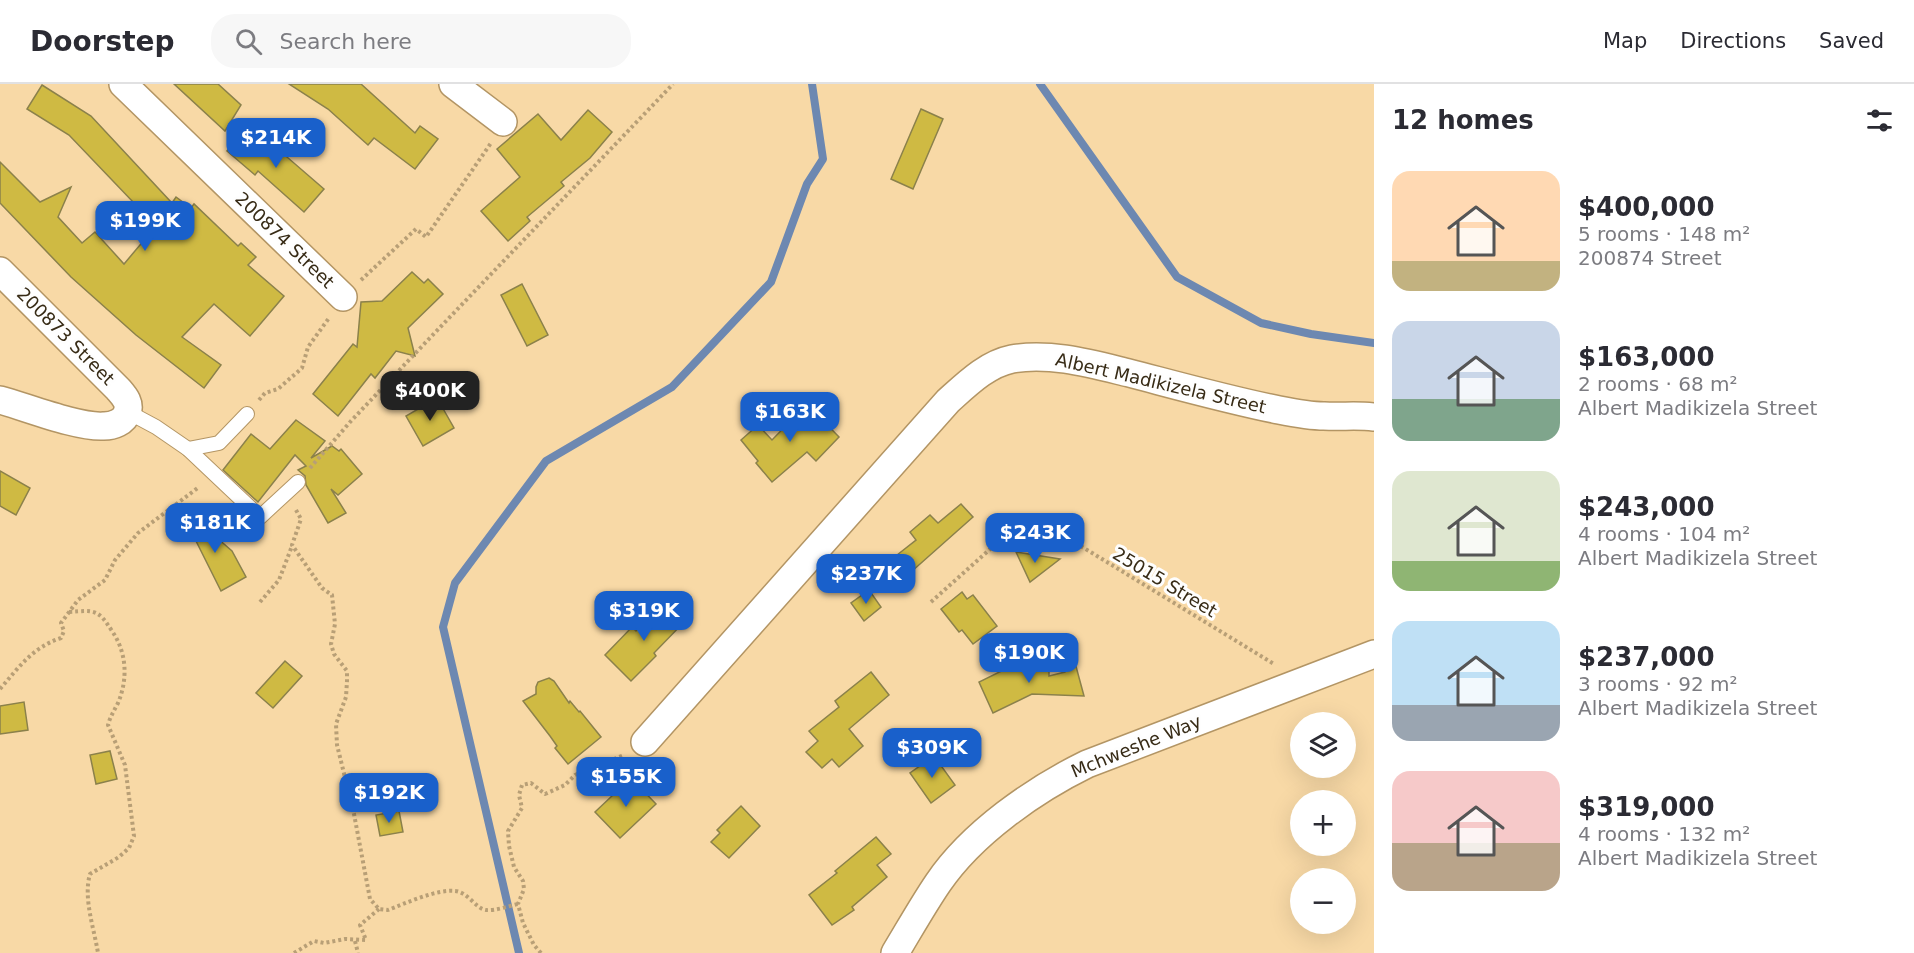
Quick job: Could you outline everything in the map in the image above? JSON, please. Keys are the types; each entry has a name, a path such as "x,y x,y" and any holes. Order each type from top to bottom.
{"street":[{"name":"200874 Street","path":"123,84 343,297"},
{"path":"453,84 504,122"},
{"name":"200873 Street","path":"0,271 118,389 128,408"},
{"name":"Albert Madikizela Street","path":"645,742 948,401 980,374 994,366 1010,359 1050,358 1092,364 1277,410 1320,416 1374,417"},
{"path":"0,400 83,424 102,427 123,420 128,408"},
{"name":"Mchweshe Way","path":"895,953 939,882 955,861 976,840 1020,804 1060,777 1087,764 1374,654"}],"lane":[{"path":"128,408 188,449 260,517 298,482"},
{"path":"188,449 219,443 247,414"}],"path":[{"path":"298,482 374,397 674,84"},
{"path":"247,414 265,393 278,389 302,368 308,347 343,297 416,229 426,237 484,156 504,122"},
{"path":"0,689 37,648 61,638 64,631 61,622 78,600 105,580 115,560 138,532 199,486 188,449"},
{"path":"260,602 279,580 301,519 300,513 283,496"},
{"name":"25015 Street","path":"931,602 1018,524 1042,523 1303,681"},
{"path":"292,545 322,588 332,595 335,624 331,644 337,659 347,671 346,697 336,724 337,745 354,814 370,899 379,909"},
{"path":"69,612 94,612 102,615 120,642 125,661 118,702 108,725 124,765 134,836 129,848 119,857 90,874 88,896 98,953"},
{"path":"541,953 534,945 518,904 524,889 523,881 514,867 508,831 522,808 519,795 522,785 531,783 545,794 565,785 575,775 634,751 645,742"},
{"path":"294,953 314,941 324,943 345,939 366,940 360,925 379,909 388,909 445,891 457,891 473,899 480,908 487,910 518,904"},
{"path":"355,941 358,953"}],"building":[{"path":"174,84 218,84 241,105 225,131"},
{"path":"289,84 361,84 415,133 420,126 438,139 415,169 374,138 368,145 328,109"},
{"path":"42,85 91,116 172,203 176,197 191,208 194,204 238,246 241,243 256,257 248,265 284,296 250,336 214,304 182,337 221,365 204,388 136,335 71,277 0,203 0,162 40,202 71,187 58,217 82,243 95,232 124,264 156,226 69,135 27,109"},
{"path":"921,109 943,119 913,189 891,179"},
{"path":"588,110 612,132 590,158 561,182 564,186 527,217 530,221 508,241 481,211 520,177 497,149 538,114 561,140"},
{"path":"247,128 263,141 265,138 324,189 304,212 258,171 255,175 227,151"},
{"path":"412,272 424,283 428,279 443,294 408,328 415,356 396,351 375,378 371,374 338,416 313,394 353,344 357,347 361,302 382,301"},
{"path":"522,284 548,335 527,346 501,295"},
{"path":"437,398 454,428 423,446 406,416"},
{"path":"807,404 839,437 816,461 807,452 772,482 741,440 758,425 772,440"},
{"path":"296,420 325,441 311,458 332,446 339,451 341,449 362,474 338,495 331,489 346,513 328,523 306,485 305,476 298,470 306,466 295,455 258,502 223,470 251,434 270,449"},
{"path":"0,471 30,488 16,515 0,506"},
{"path":"177,503 232,551 246,577 221,591"},
{"path":"961,504 973,517 911,572 897,555 916,540 910,532 930,515 938,523"},
{"path":"1016,552 1060,559 1030,582"},
{"path":"869,590 881,607 864,621 851,603"},
{"path":"962,592 967,599 973,595 997,626 973,644 962,630 959,632 941,609"},
{"path":"666,602 685,621 654,653 656,656 631,681 605,655 632,627 636,631"},
{"path":"1074,659 1084,696 1032,694 993,713 979,682 1022,661 1049,662 1049,676 1065,672"},
{"path":"285,661 302,676 273,708 256,693"},
{"path":"871,672 889,695 849,729 863,746 839,767 832,759 822,768 806,752 818,741 809,731 839,707 835,701"},
{"path":"549,678 601,737 568,764 523,701 536,694 538,682"},
{"path":"24,702 28,730 0,734 0,706"},
{"path":"110,751 117,779 96,784 90,755"},
{"path":"934,756 955,785 931,803 910,773"},
{"path":"631,778 656,804 620,838 595,812"},
{"path":"741,806 760,826 729,858 711,842 720,833 717,830"},
{"path":"399,811 403,832 380,836 376,815"},
{"path":"876,837 891,854 877,865 887,877 852,907 854,910 832,925 809,895"}],"waterway":[{"path":"519,953 443,627 455,583 546,461 672,387 771,282 807,184 823,159 812,84"},
{"path":"1040,84 1177,277 1261,323 1311,334 1374,343"}]}
